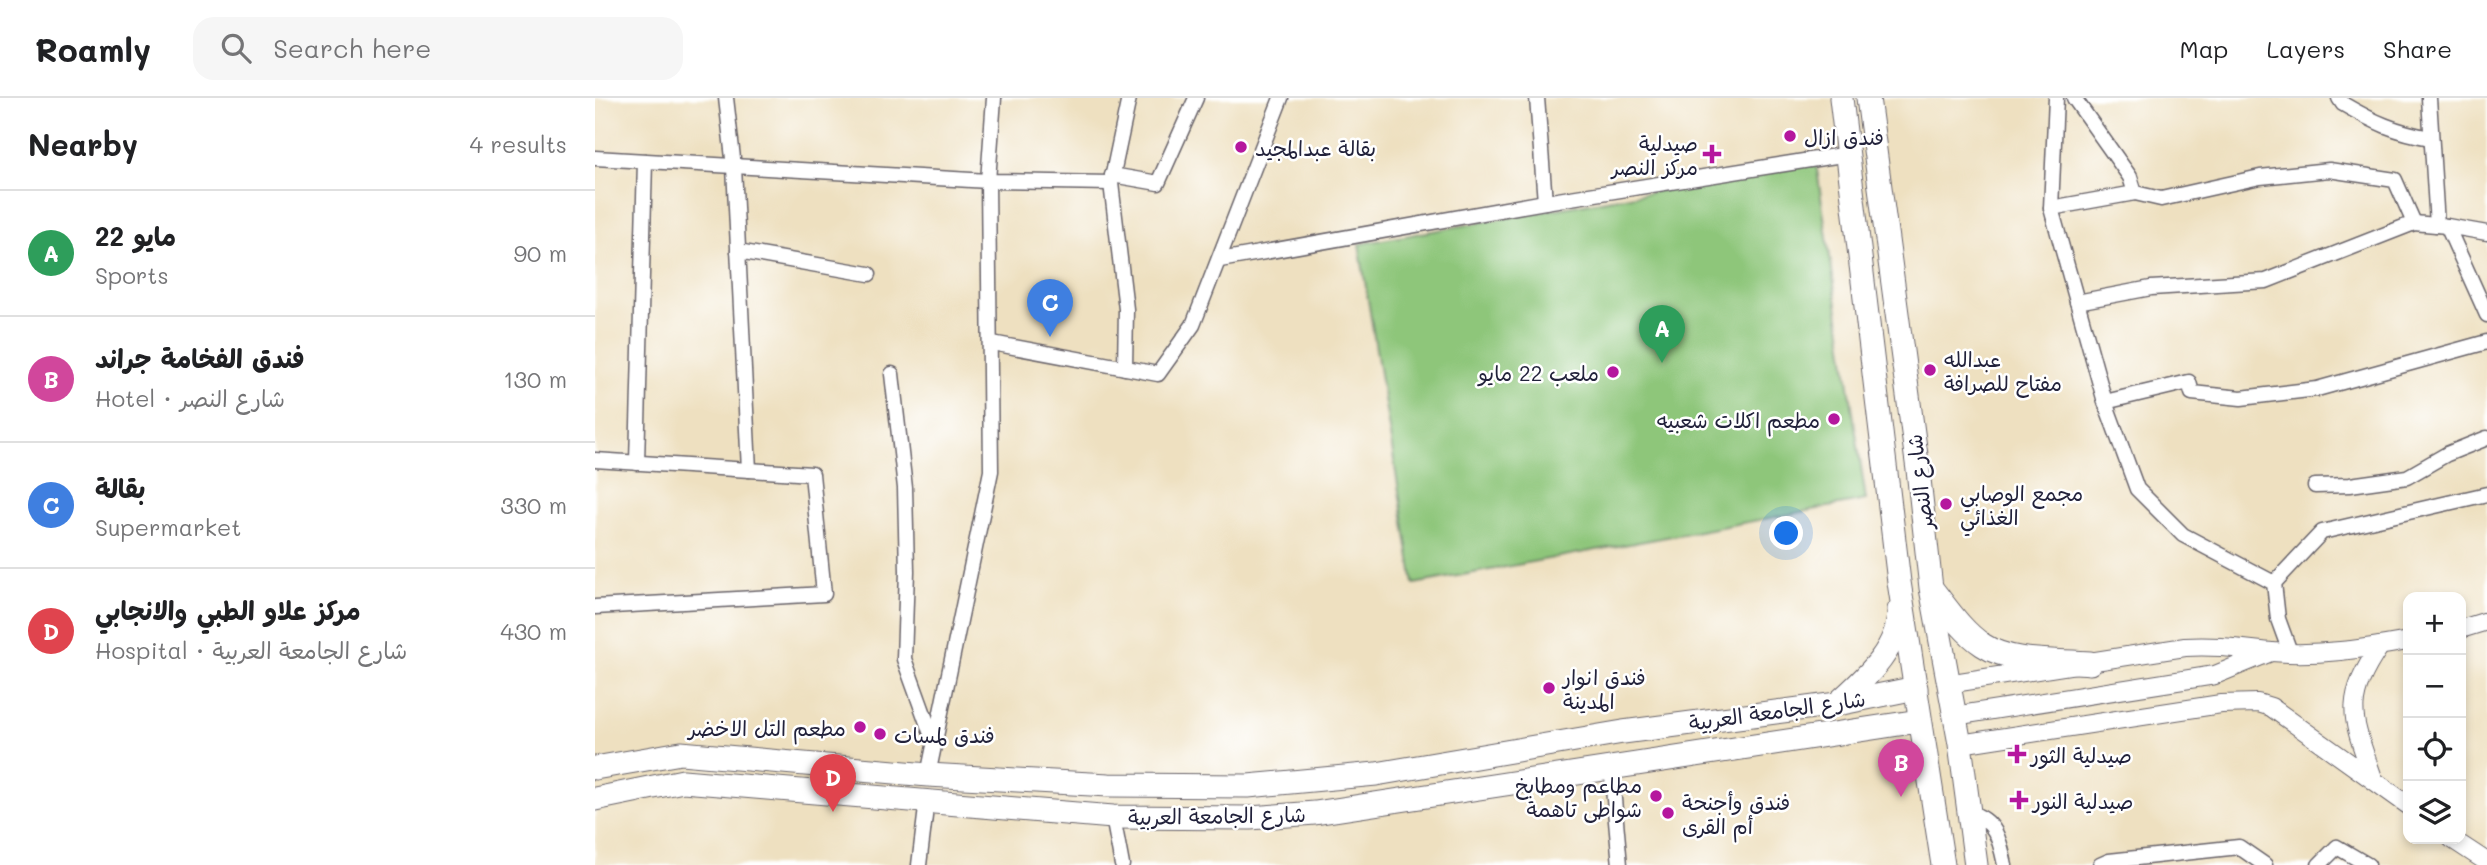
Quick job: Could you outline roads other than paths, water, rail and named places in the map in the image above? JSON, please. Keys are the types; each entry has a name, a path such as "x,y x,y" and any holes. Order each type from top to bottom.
{"main road":[{"name":"شارع النصر","path":"1841,98 1899,582 1943,865"},
{"name":"شارع النصر","path":"1868,98 1916,451 1931,588 1960,744 1976,865"},
{"path":"1883,455 1901,461 1916,451"},
{"path":"1888,498 1907,488 1920,491"},
{"path":"1837,704 1878,665 1888,648 1899,618 1899,582"},
{"path":"1931,588 1966,630 1984,646 2010,655 2090,663"},
{"name":"شارع الجامعة العربية","path":"595,768 681,753 928,775 1109,786 1248,786 1376,774 1623,732 1837,704 1916,688"},
{"name":"شارع الجامعة العربية","path":"595,799 683,781 1113,817 1250,818 1315,813 1840,733 1903,737 1921,732"}],"street":[{"path":"726,98 734,167 749,470"},
{"path":"928,775 991,471 992,343 988,181 994,98"},
{"path":"1125,368 1126,309 1111,179 1129,98"},
{"path":"595,158 988,181 1111,179 1158,183 1196,98"},
{"path":"992,343 1158,374 1193,325 1281,98"},
{"path":"1537,98 1545,202"},
{"path":"2056,98 2051,208 2105,402 2137,489 2183,535 2274,583"},
{"path":"2074,98 2130,177 2135,192"},
{"path":"2339,98 2343,104 2389,129 2431,138"},
{"path":"2429,98 2442,225 2487,315"},
{"path":"1220,260 1545,202 1848,154"},
{"path":"637,463 645,161"},
{"path":"2051,208 2135,192 2161,199 2260,177 2329,170 2395,180 2414,223"},
{"path":"2077,302 2151,288 2266,281 2414,223 2487,233"},
{"path":"738,251 869,274"},
{"path":"2105,402 2189,382 2192,393 2241,398 2317,389 2487,342"},
{"path":"892,374 905,488 907,571 904,659 935,744"},
{"path":"2315,486 2350,485 2407,477 2448,454 2487,438"},
{"path":"595,460 812,474 824,594 595,607"},
{"path":"2290,652 2278,619 2274,583 2322,532 2487,494"},
{"path":"2466,627 2487,621"},
{"path":"1947,684 2212,645 2290,652 2403,642"},
{"path":"2374,778 2354,722 2352,702 2365,668 2380,646"},
{"path":"1954,716 2215,675 2271,652"},
{"path":"1960,744 2221,704 2258,703 2271,707 2403,801"},
{"path":"1611,766 1620,865"},
{"path":"919,865 927,800"},
{"path":"1969,813 1982,817 1993,827 2005,865"},
{"path":"1113,817 1122,865"},
{"path":"2460,844 2487,862"},
{"path":"2100,865 2109,861 2239,847 2265,865"},
{"path":"2319,865 2327,852 2337,847 2368,865"}],"place":[{"name":"فندق ازال","path":"1790,136"},
{"name":"بقالة عبدالمجيد","path":"1241,147"},
{"name":"صيدلية مركز النصر","path":"1712,154"},
{"name":"بقالة","path":"1050,337"},
{"name":"22 مايو","path":"1662,363"},
{"name":"عبدالله مفتاح للصرافة","path":"1930,370"},
{"name":"ملعب 22 مايو","path":"1613,372"},
{"name":"مطعم اكلات شعبيه","path":"1834,419"},
{"name":"مجمع الوصابي الغذائي","path":"1946,504"},
{"name":"فندق انوار المدينة","path":"1549,688"},
{"name":"مطعم التل الاخضر","path":"860,727"},
{"name":"فندق لمسات","path":"880,734"},
{"name":"صيدلية الثور","path":"2017,754"},
{"name":"مطاعم ومطابخ شواطى تاهمة","path":"1656,796"},
{"name":"فندق الفخامة جراند","path":"1901,797"},
{"name":"صيدلية النور","path":"2019,800"},
{"name":"مركز علاو الطبي والانجابي","path":"833,812"},
{"name":"فندق وأجنحة أم القرى","path":"1668,813"}]}
